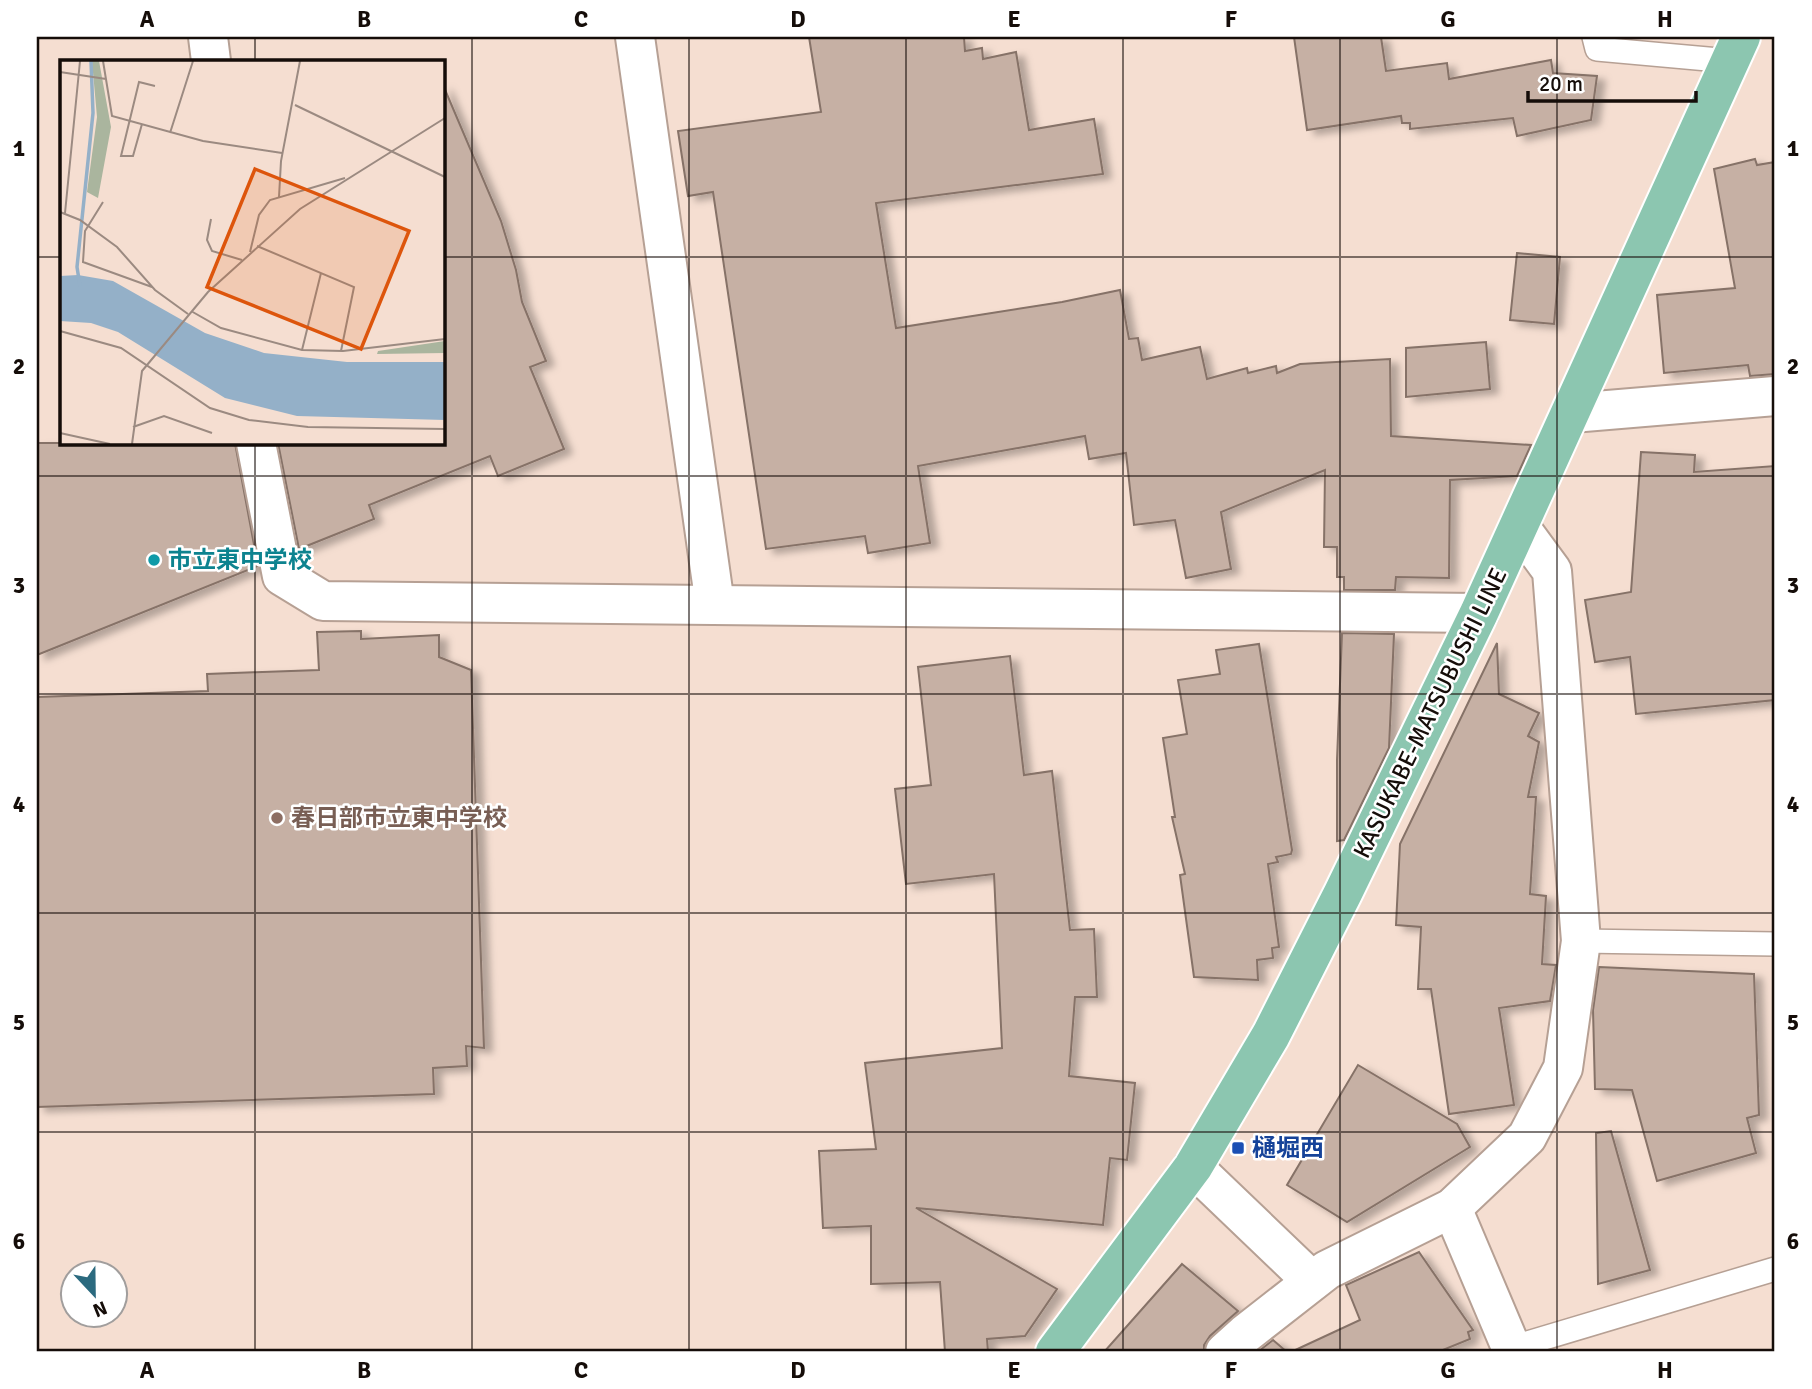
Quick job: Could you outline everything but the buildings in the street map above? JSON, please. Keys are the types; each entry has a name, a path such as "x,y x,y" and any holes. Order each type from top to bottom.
{"main road":[{"name":"KASUKABE-MATSUBUSHI LINE","path":"1055,1352 1193,1167 1278,1023 1520,526 1736,49"}],"street":[{"path":"208,37 211,60"},
{"path":"635,37 715,605"},
{"path":"1572,413 1775,397"},
{"path":"256,444 282,576 323,601 1479,613"},
{"path":"1225,1352 1312,1280 1452,1208 1527,1137 1563,1068 1581,941 1552,571 1520,526"},
{"path":"1193,1167 1312,1280"},
{"path":"1452,1208 1512,1350"}],"lane":[{"path":"1594,37 1597,49 1736,49"},
{"path":"1581,941 1775,944"},
{"path":"1512,1350 1775,1269"}],"place":[{"name":"市立東中学校","path":"154,560"},
{"name":"春日部市立東中学校","path":"277,818"},
{"name":"樋堀西","path":"1238,1148"}]}
